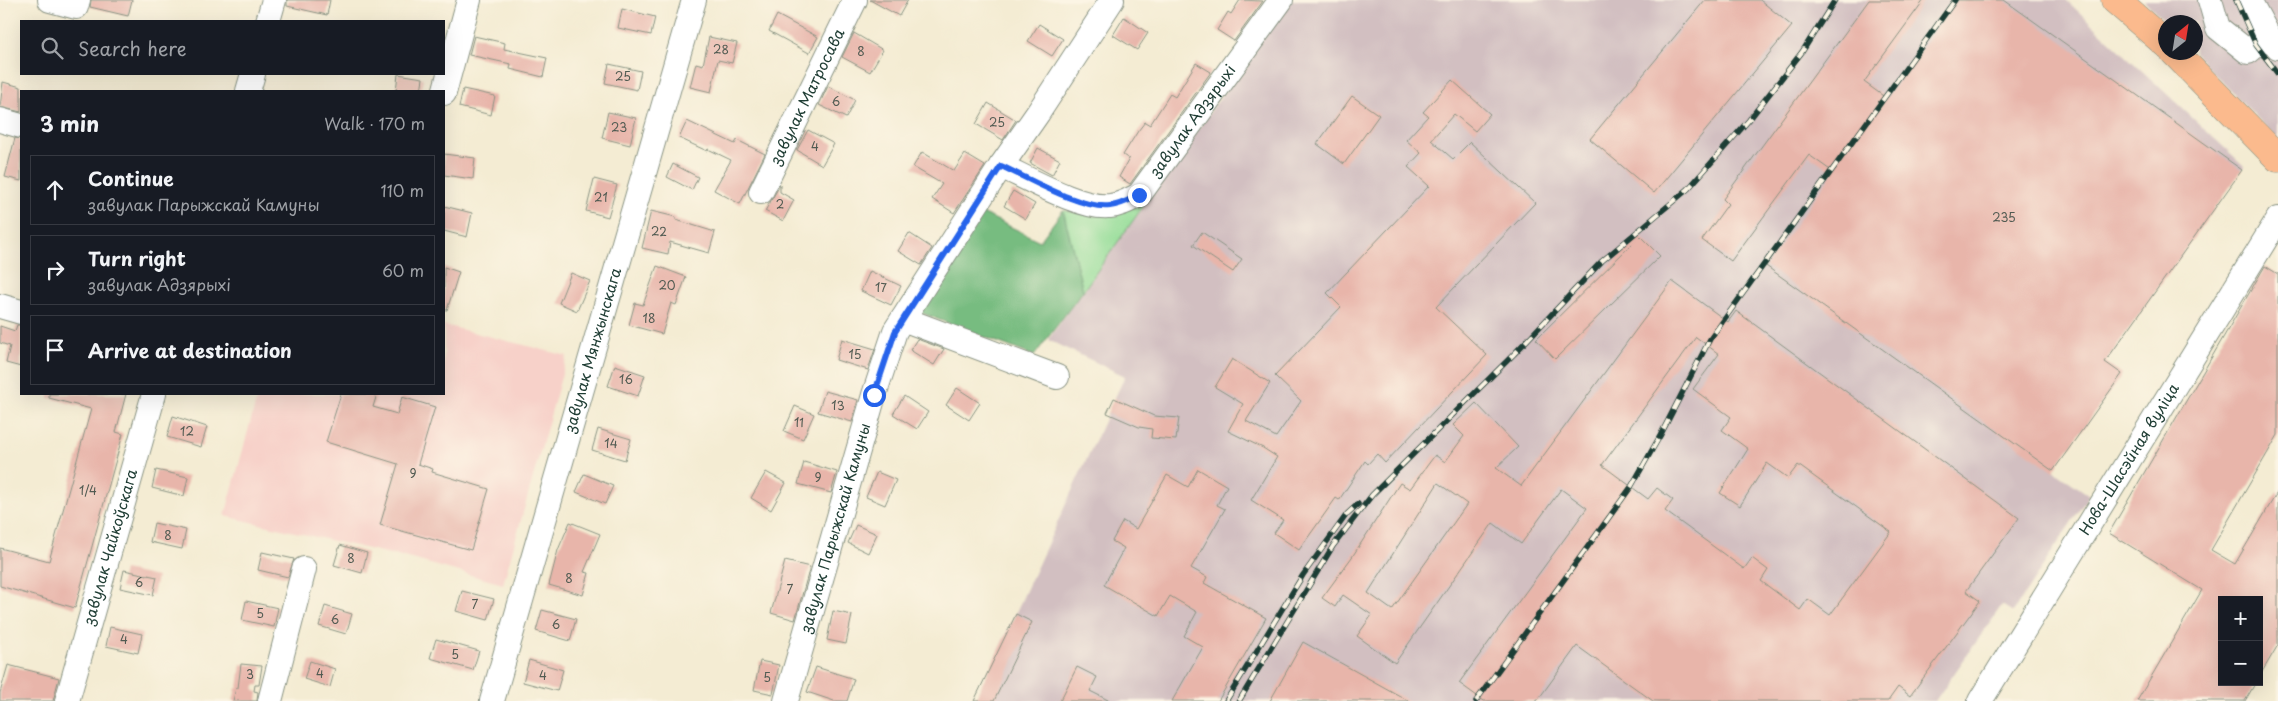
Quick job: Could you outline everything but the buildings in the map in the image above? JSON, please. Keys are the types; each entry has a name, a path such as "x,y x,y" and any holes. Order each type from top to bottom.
{"main road":[{"path":"2115,0 2158,37"},
{"path":"2182,60 2278,158"}],"street":[{"path":"50,0 76,7 78,0"},
{"path":"268,20 274,0"},
{"path":"445,90 469,0"},
{"name":"завулак Мянжынскага","path":"492,701 694,0"},
{"name":"завулак Матросава","path":"761,192 855,0"},
{"name":"завулак Парыжскай Камуны","path":"786,701 874,395 895,332 1001,166 1112,0"},
{"name":"завулак Адзярыхі","path":"1001,166 1078,201 1094,205 1108,207 1122,204 1139,195 1282,0"},
{"path":"2210,0 2218,28 2248,52 2273,41 2249,0"},
{"path":"248,90 253,75"},
{"path":"0,120 20,126"},
{"name":"Нова-Шасэйная вуліца","path":"1980,701 2278,219"},
{"path":"0,306 20,312"},
{"path":"903,319 1057,376"},
{"name":"завулак Чайкоўскага","path":"67,701 154,395"},
{"path":"270,701 304,570"}],"shaded area":[{"path":"1290,0 2066,0 2244,166 2105,362 2122,374 2053,470 2089,495 2013,612 2002,605 1935,701 975,701 1125,376 1048,340"},
{"path":"2144,0 2278,0 2278,139 2201,60 2203,60 2203,15 2159,15"},
{"path":"445,325 567,356 503,584 412,559 225,516 258,395 445,395"}],"green space":[{"path":"1147,201 1083,291 1063,210 1094,216"},
{"path":"1063,210 1083,291 1034,356 919,312 982,213 1040,241"}],"railway":[{"path":"1239,701 1333,546 1372,495 1514,354 1602,261 1688,189 1749,120 1802,52 1835,0"},
{"path":"1476,701 1631,487 1660,436 1710,339 1955,0"},
{"path":"2236,0 2256,45 2278,74"},
{"path":"1226,701 1303,575 1347,514 1358,504"}],"route":[{"path":"874,395 895,332 1001,166 1078,201 1094,205 1108,207 1122,204 1139,195"}]}
